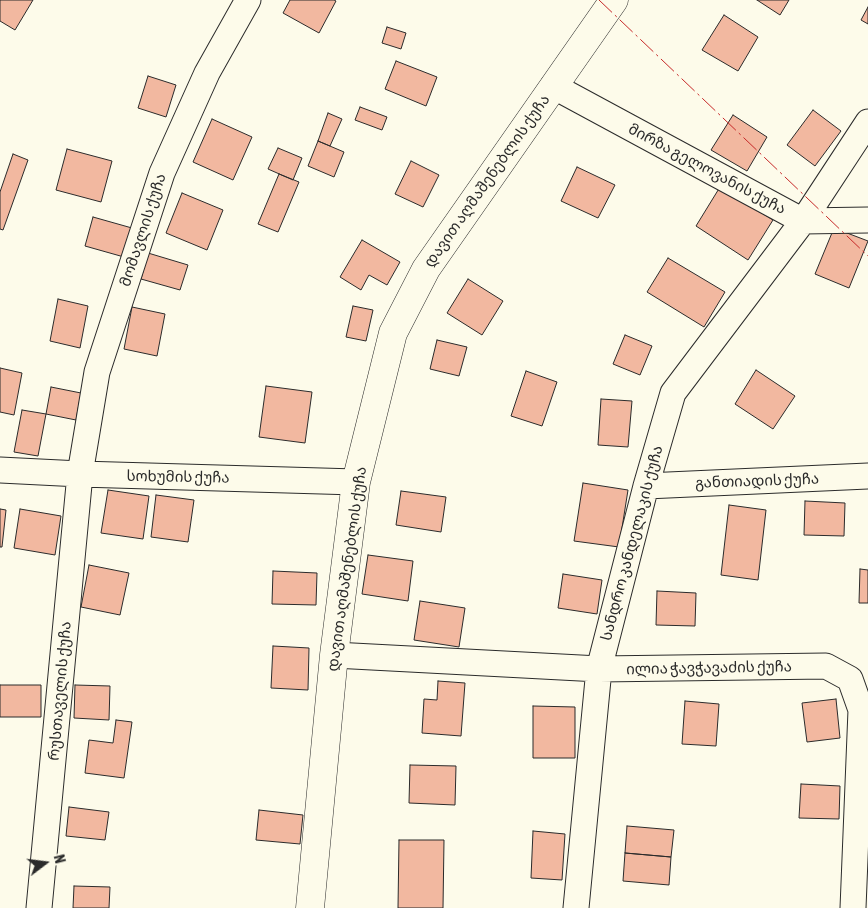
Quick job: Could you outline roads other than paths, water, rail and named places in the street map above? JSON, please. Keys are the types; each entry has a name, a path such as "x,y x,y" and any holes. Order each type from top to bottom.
{"street":[{"name":"მომავლის ქუჩა","path":"80,474 97,372 162,173 207,73 248,0"},
{"name":"დავით აღმაშენებლის ქუჩა","path":"310,908 334,655 356,482 393,334 426,269 614,0"},
{"name":"მირზა გელოვანის ქუჩა","path":"553,86 803,222 868,220"},
{"name":"სანდრო კანდელაკის ქუჩა","path":"576,908 599,669 646,486 674,393 803,222 868,122"},
{"name":"სოხუმის ქუჩა","path":"0,470 356,482"},
{"name":"რუსთაველის ქუჩა","path":"39,908 80,474"},
{"name":"განთიადის ქუჩა","path":"646,486 868,476"},
{"name":"ილია ჭავჭავაძის ქუჩა","path":"334,655 599,669 826,666 850,678 861,710 853,908"}]}
